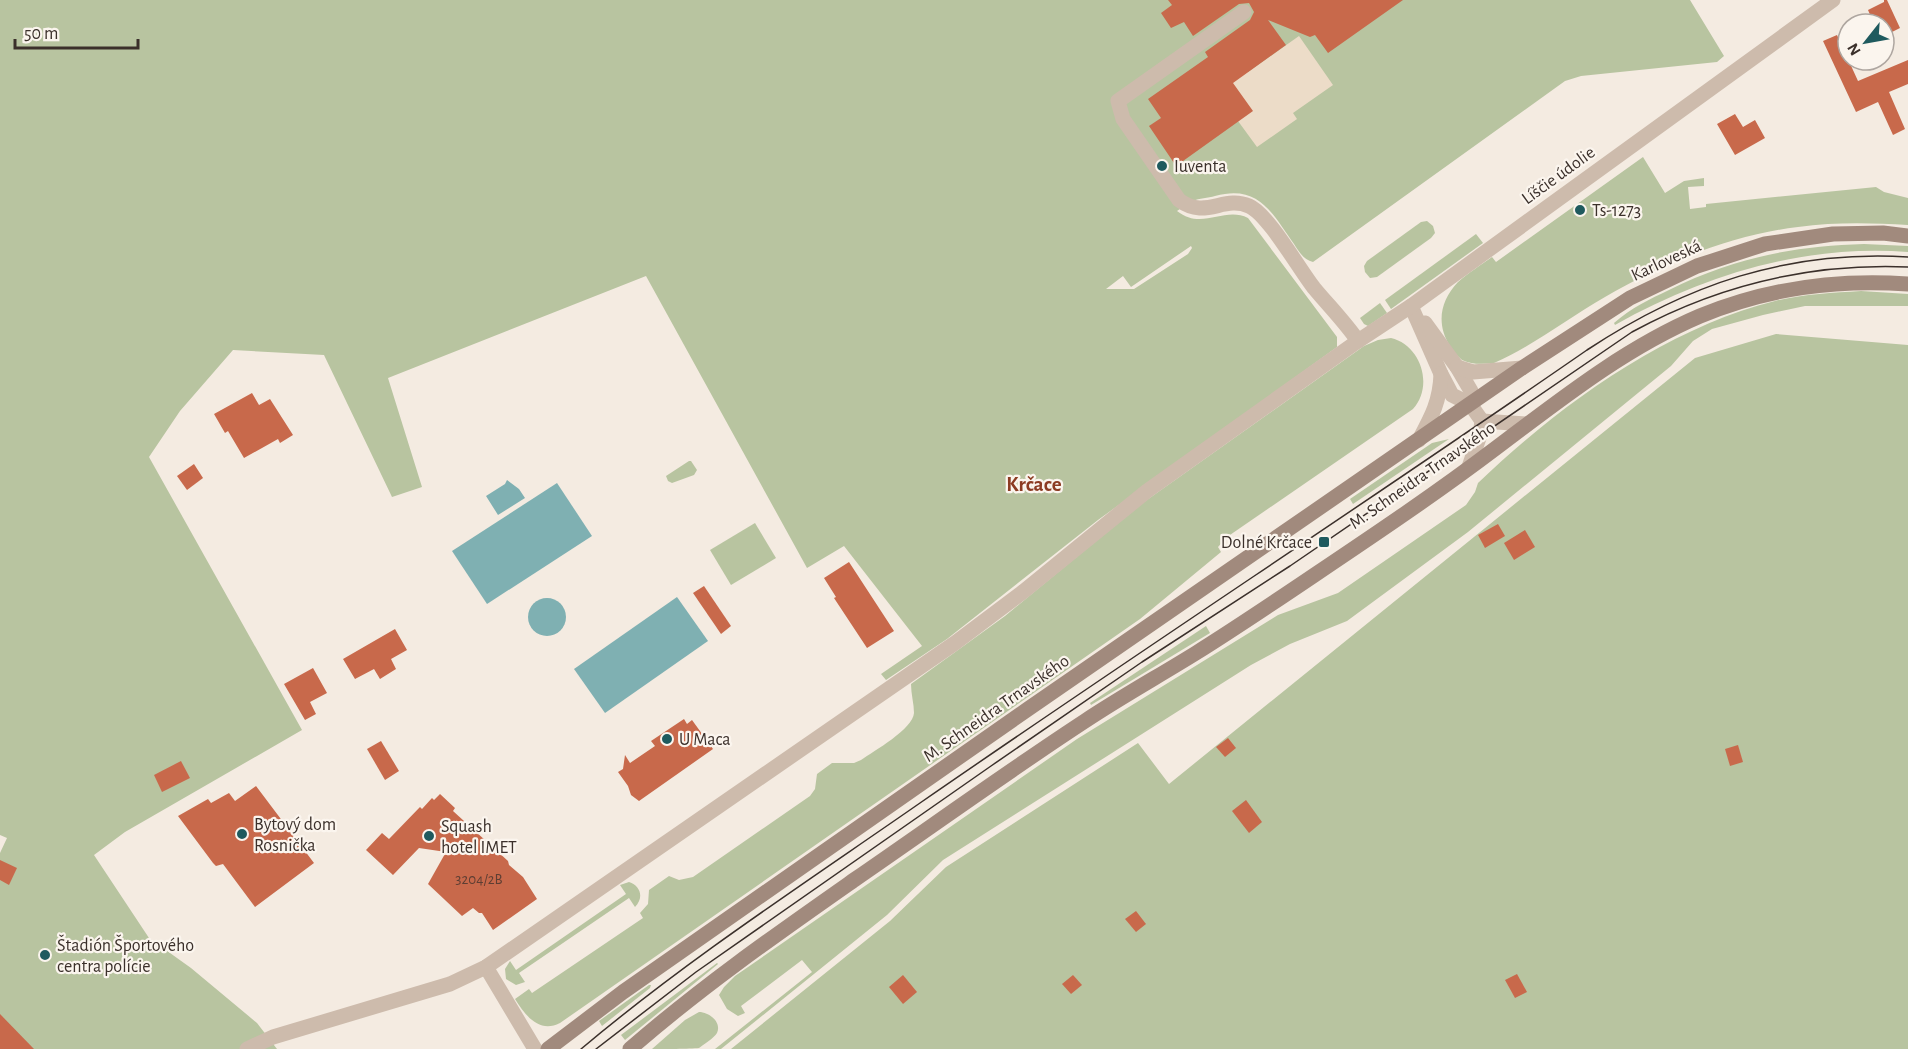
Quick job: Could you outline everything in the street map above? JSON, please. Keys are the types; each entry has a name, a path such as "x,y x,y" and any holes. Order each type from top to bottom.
{"main road":[{"name":"Karloveská","path":"1470,404 1630,298 1716,258 1765,244 1812,235 1849,233 1908,236"},
{"path":"1527,424 1560,399 1634,351 1699,317 1733,304 1805,286 1858,281 1908,284"},
{"name":"M. Schneidra Trnavského","path":"548,1049 748,904 1470,404"},
{"name":"M. Schneidra Trnavského","path":"630,1049 729,968 1087,719 1276,601 1527,424"}],"street":[{"name":"Líščie údolie","path":"247,1049 273,1037 450,984 486,967 955,643 1024,591 1147,490 1411,306 1833,0"},
{"path":"1244,12 1118,100 1123,119 1179,200 1187,206 1197,209 1210,208 1238,202 1251,206 1262,216 1314,288 1344,321 1358,341"},
{"path":"1411,306 1457,367 1471,391 1470,404"},
{"path":"1411,306 1452,395 1470,404 1482,422 1469,467"},
{"path":"1457,367 1473,372 1522,368"},
{"path":"1419,440 1434,414 1440,393 1441,374"},
{"path":"1482,422 1527,424"},
{"path":"486,967 535,1049"}],"green space":[{"path":"0,0 1690,0 1724,56 1717,62 1581,76 1565,81 1313,262 1302,255 1271,212 1254,198 1230,193 1195,200 1177,211 1186,217 1195,219 1230,215 1248,218 1337,337 1337,347 1098,520 947,639 886,680 881,674 922,646 844,546 807,568 646,276 388,378 422,487 392,497 324,355 233,350 180,411 149,457 302,730 125,832 94,855 149,938 191,968 257,1023 277,1049 0,1049 0,853 7,838 0,835","holes":["1191,246 1188,254 1134,289 1106,289 1123,276 1131,287"]},
{"path":"1643,157 1665,193 1684,181 1704,178 1704,186 1688,187 1690,209 1706,207 1706,204 1876,187 1884,192 1908,198 1908,225 1853,223 1812,225 1773,231 1723,244 1650,273 1494,363 1482,364 1462,360 1452,350 1442,321 1447,297 1458,282 1492,257 1496,262"},
{"path":"1427,221 1433,226 1435,233 1431,238 1377,277 1370,278 1365,272 1364,266 1367,261 1421,222"},
{"path":"1476,234 1483,243 1391,309 1385,300"},
{"path":"1864,244 1908,246 1908,252 1869,251 1793,258 1756,267 1684,291 1615,325 1614,323 1634,308 1662,293 1740,262 1788,251"},
{"path":"1861,291 1908,294 1908,306 1805,306 1712,329 1693,341 1671,366 1468,532 1347,621 1290,644 1251,665 943,860 887,915 721,1049 715,1049 812,972 802,960 741,1006 745,1013 738,1016 727,1009 719,995 735,976 1077,739 1278,615 1338,593 1466,505 1478,483 1509,454 1578,399 1616,373 1654,350 1734,313 1786,299"},
{"path":"1380,303 1387,313 1368,326 1364,324 1360,318"},
{"path":"1776,334 1908,345 1908,1049 731,1049 890,921 946,867 1138,743 1169,784 1695,358"},
{"path":"1391,338 1410,349 1417,357 1421,368 1423,389 1413,409 1227,537 1218,547 1221,552 1140,619 560,1023 552,1026 539,1024 523,1011 515,999 529,989 532,993 643,918 640,913 648,904 649,890 669,876 679,880 693,877 810,796 815,789 817,774 832,763 854,763 861,760 900,733 912,719 914,713 911,684 1005,616 1137,507 1364,346"},
{"path":"1449,439 1353,504 1350,499 1432,443"},
{"path":"689,461 697,470 694,475 672,483 668,481 666,476"},
{"path":"755,523 776,558 731,585 710,550"},
{"path":"1206,626 1210,633 1091,705 1090,703"},
{"path":"629,882 639,889 640,893 640,900 635,907 629,898 519,973 525,982 516,985 506,979 505,969 510,961 516,970 626,894 620,885"},
{"path":"717,963 625,1040 621,1035"},
{"path":"651,985 650,988 602,1026 599,1021"},
{"path":"699,1012 710,1016 718,1025 717,1033 711,1039 699,1048 652,1049 685,1020"}],"shaded area":[{"path":"1299,36 1333,85 1293,113 1297,119 1257,147 1238,121 1226,73 1248,72"}],"water":[{"path":"507,480 519,489 525,498 498,515 486,496 505,484"},
{"path":"557,483 592,536 487,604 452,551"},
{"path":"677,597 708,641 605,713 574,669"},
{"path":"547,598 561,603 566,617 561,631 547,636 533,631 528,617 533,603"}],"building":[{"path":"1168,0 1403,0 1328,53 1315,35 1310,37 1268,20 1286,45 1233,83 1253,111 1176,166 1149,126 1161,118 1148,99 1208,57 1205,52 1250,20 1254,12 1249,3 1239,4 1193,36 1184,22 1171,28 1161,13 1172,5"},
{"path":"1887,0 1893,12 1869,12 1868,10"},
{"path":"1836,35 1836,69 1823,41"},
{"path":"1908,60 1908,84 1889,92 1905,129 1893,135 1878,102 1856,112 1837,72 1854,72 1858,81 1879,72 1896,72 1896,65"},
{"path":"1735,114 1743,127 1755,120 1765,138 1735,155 1717,124"},
{"path":"252,393 259,405 270,399 293,435 280,443 278,439 244,458 228,431 225,433 214,414"},
{"path":"194,464 203,478 187,490 177,476"},
{"path":"1498,524 1505,536 1485,548 1478,535"},
{"path":"1525,530 1535,547 1514,560 1504,543"},
{"path":"849,562 894,631 867,648 834,598 836,597 824,578"},
{"path":"704,586 731,626 721,634 693,593"},
{"path":"395,629 407,650 391,659 396,669 380,679 374,669 355,679 343,659"},
{"path":"313,668 327,693 310,702 316,714 305,720 284,684"},
{"path":"684,719 687,724 692,720 713,749 639,801 631,795 628,786 618,772 623,769 625,755 630,763 655,746 651,741"},
{"path":"1228,738 1236,748 1225,757 1216,747"},
{"path":"381,741 399,771 385,780 367,749"},
{"path":"1738,745 1743,762 1730,766 1725,749"},
{"path":"181,761 190,778 162,792 154,775"},
{"name":"Bytový dom Rosnička","path":"256,786 314,863 255,907 223,864 216,866 213,863 178,816 208,799 211,803 229,793 235,801"},
{"path":"440,794 455,808 453,811 523,877 537,899 493,930 482,913 473,908 462,916 428,884 446,852 419,848 393,875 366,850 382,833 389,839 420,807 422,809 432,798 434,800"},
{"path":"1246,800 1262,822 1249,833 1232,811"},
{"path":"0,860 17,868 9,885 0,880"},
{"path":"1136,911 1146,924 1136,932 1125,919"},
{"path":"1517,974 1527,992 1515,998 1505,980"},
{"path":"903,975 917,992 903,1004 889,987"},
{"path":"1073,975 1082,985 1071,994 1062,984"},
{"path":"0,1014 34,1049 0,1049"}],"tram line":[{"path":"581,1049 663,984 790,892 1086,689 1587,350 1625,327 1701,290 1740,276 1780,266 1821,259 1864,256 1908,257"},
{"path":"596,1049 696,972 991,766 1142,662 1290,566 1632,332 1698,301 1766,280 1836,269 1908,267"}],"place":[{"name":"Iuventa","path":"1162,166"},
{"name":"Ts-1273","path":"1580,210"},
{"name":"Dolné Krčace","path":"1324,542"},
{"name":"U Maca","path":"667,739"},
{"name":"Bytový dom Rosnička","path":"242,834"},
{"name":"Squash hotel IMET","path":"429,836"},
{"name":"Štadión Športového centra polície","path":"45,955"}],"district":[{"name":"Krčace","path":"1034,484"}]}
